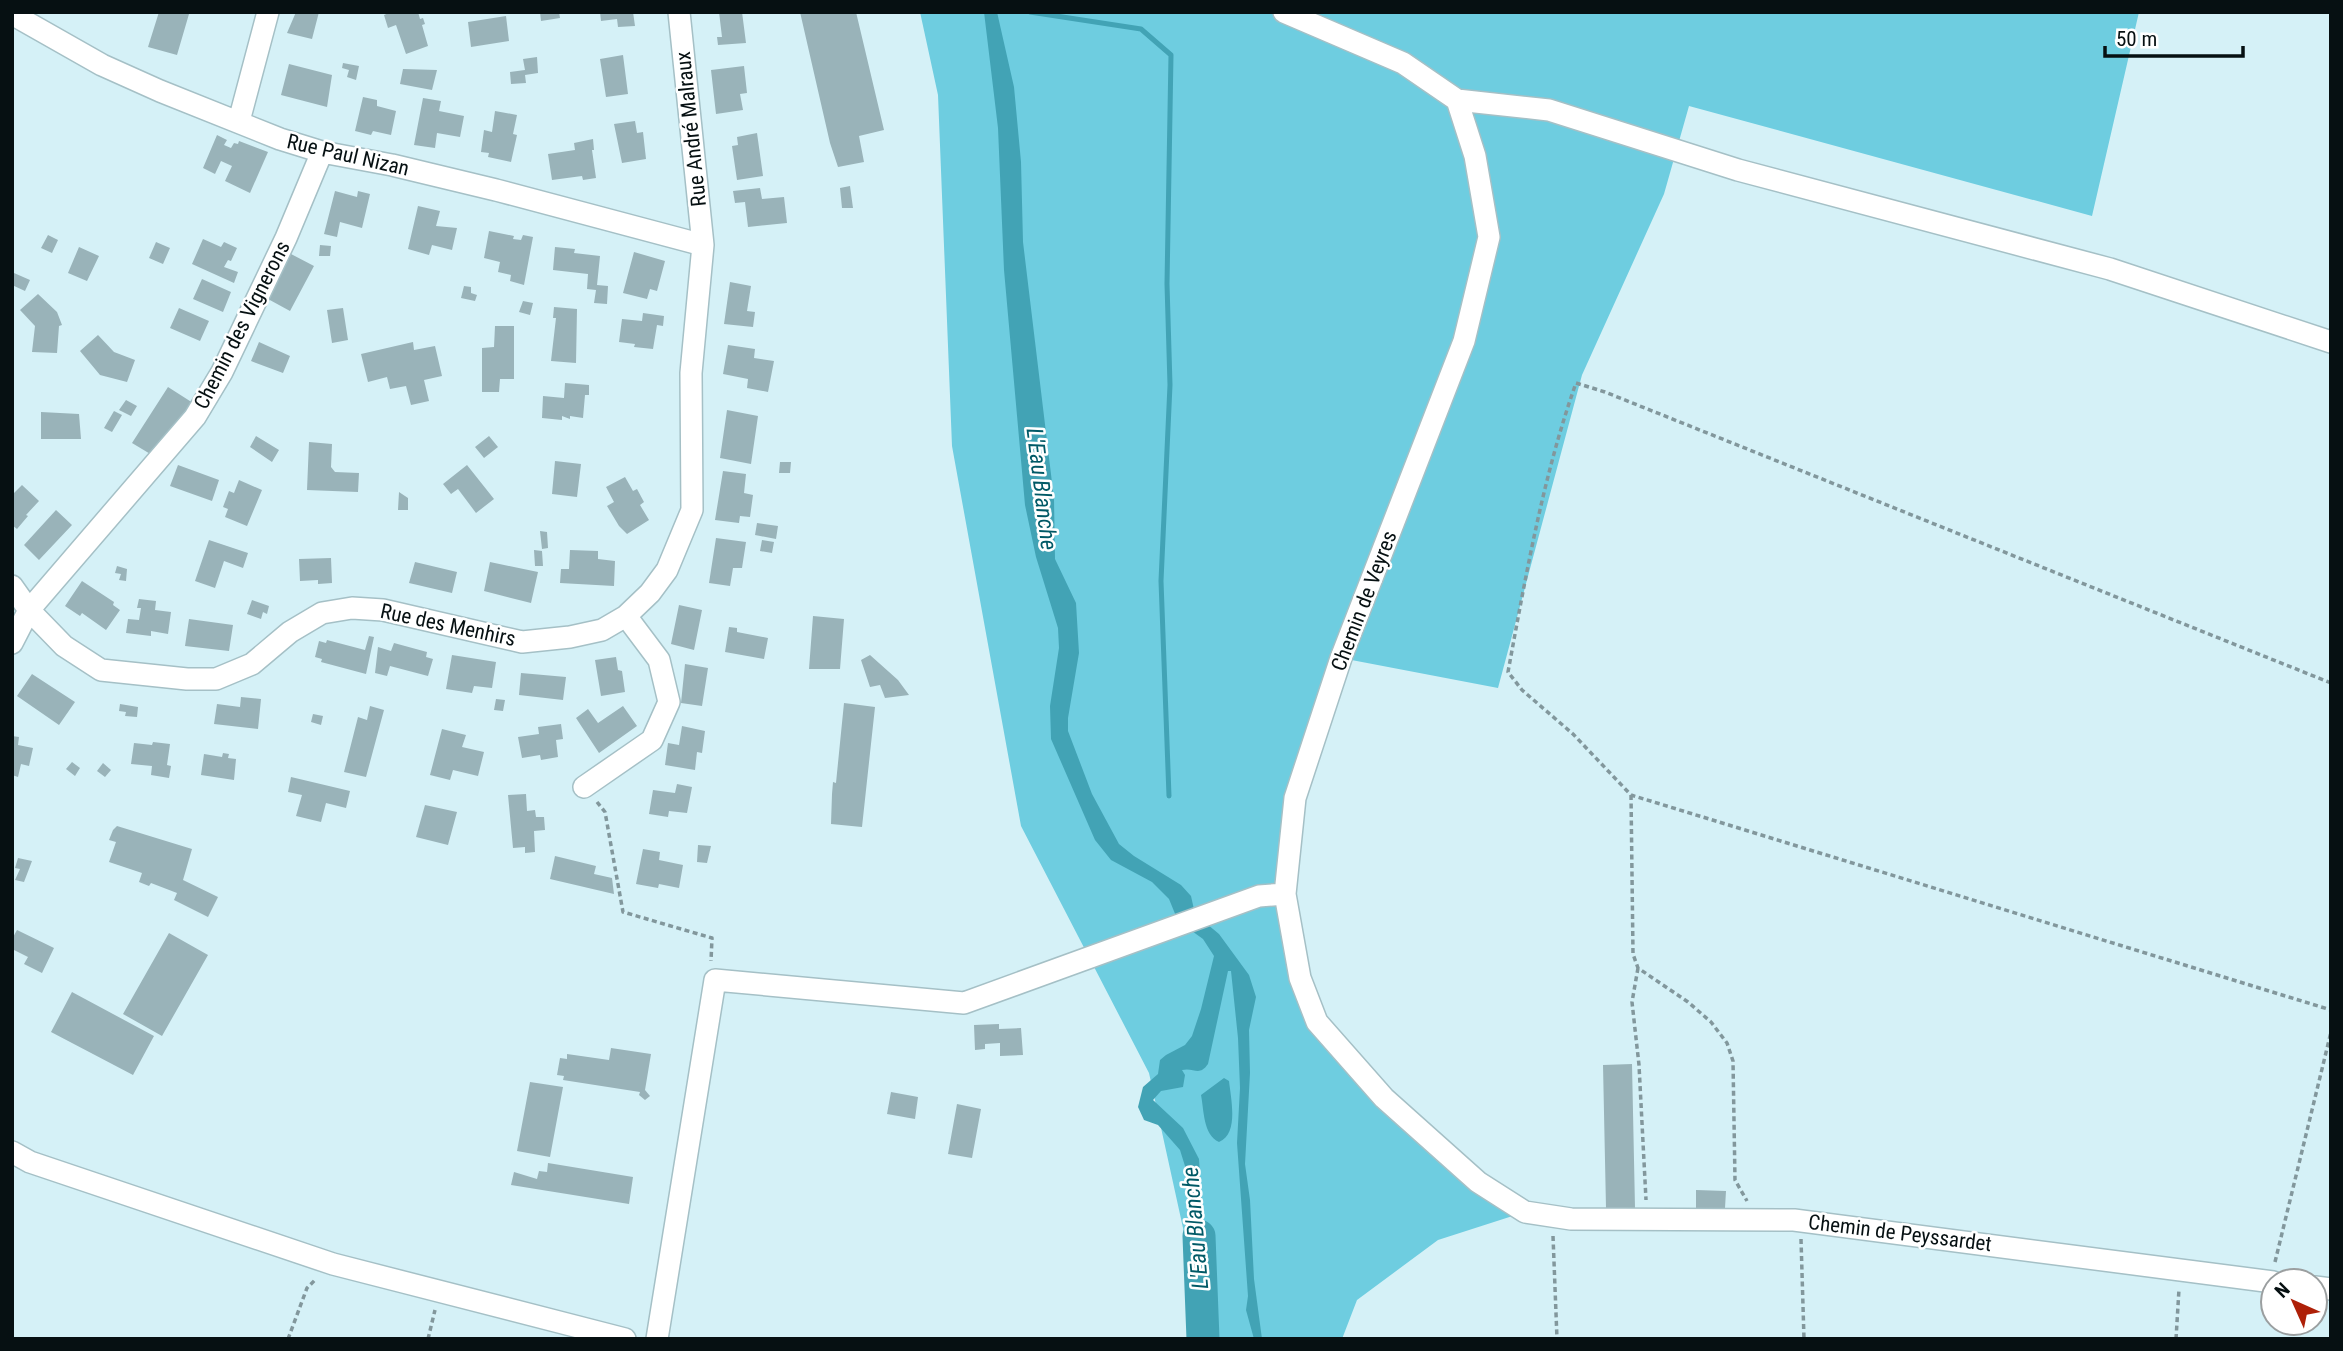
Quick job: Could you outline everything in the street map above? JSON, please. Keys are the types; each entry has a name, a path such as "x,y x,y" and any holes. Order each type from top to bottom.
{"street":[{"path":"239,121 268,12"},
{"name":"Rue André Malraux","path":"679,12 703,245"},
{"path":"1284,12 1404,63 1457,100 1549,110 1738,170 2110,269 2331,342"},
{"name":"Rue Paul Nizan","path":"12,14 64,45 114,70 280,139 323,152 392,165 496,190 703,245"},
{"name":"Chemin de Veyres","path":"1457,100 1475,156 1489,237 1464,341 1341,658 1295,798 1285,894 1300,978 1317,1022 1384,1098 1478,1182 1525,1212"},
{"name":"Chemin des Vignerons","path":"12,643 29,610 195,417 222,372 286,238 323,152"},
{"name":"Rue des Menhirs","path":"12,586 29,610 64,646 101,670 187,679 216,679 252,664 290,632 322,613 352,608 383,610 522,642 570,638 602,629 626,616 650,593 667,570 692,510 691,373 703,245"},
{"path":"584,787 652,740 669,702 659,660 626,616"},
{"path":"657,1339 715,980 964,1003 1259,896 1285,894"},
{"path":"21,1157 333,1264 625,1339"},
{"name":"Chemin de Peyssardet","path":"1525,1212 1571,1219 1794,1220 2259,1279"}],"path":[{"path":"2331,683 1605,391 1576,383 1564,415 1530,555 1508,672 1522,690 1573,734 1631,795 2331,1010"},
{"path":"584,787 605,812 623,912 712,938 710,968 715,980"},
{"path":"1631,795 1633,954 1637,968 1632,1002 1639,1065 1647,1219"},
{"path":"1637,968 1688,1002 1710,1022 1727,1043 1733,1061 1735,1180 1760,1220"},
{"path":"2275,1267 2284,1216 2331,1032"},
{"path":"1552,1216 1557,1339"},
{"path":"1801,1239 1804,1339"},
{"path":"288,1339 307,1288 333,1264"},
{"path":"2176,1339 2181,1270"},
{"path":"428,1339 440,1292"}],"shaded area":[{"path":"920,12 2139,12 2092,216 1689,106 1664,194 1582,375 1498,688 1341,658 1295,798 1285,894 1317,1022 1384,1098 1525,1212 1438,1240 1357,1300 1342,1339 1190,1339 1192,1269 1149,1073 1021,826 952,446 938,95"}],"water":[{"path":"984,12 997,12 1014,87 1021,162 1023,242 1054,499 1055,559 1076,603 1079,653 1068,731 1092,794 1119,844 1181,885 1191,896 1195,914 1219,934 1249,975 1256,997 1249,1030 1250,1073 1245,1164 1250,1200 1254,1279 1262,1339 1254,1339 1246,1310 1248,1296 1237,1143 1240,1088 1238,1038 1231,971 1228,971 1208,1064 1199,1071 1182,1070 1185,1075 1183,1087 1161,1091 1153,1100 1183,1128 1199,1159 1209,1320 1208,1339 1201,1339 1203,1299 1198,1237 1189,1179 1180,1150 1158,1125 1144,1120 1138,1107 1143,1087 1158,1074 1160,1060 1185,1045 1192,1036 1214,956 1203,939 1178,921 1169,899 1152,882 1111,860 1095,840 1051,739 1050,706 1059,648 1058,628 1036,557 1025,505 1004,270 998,128"},
{"path":"1224,1078 1229,1081 1232,1115 1229,1132 1219,1142 1207,1128 1201,1095"}],"building":[{"path":"159,12 189,14 177,55 148,47"},
{"path":"296,12 319,12 312,39 287,33"},
{"path":"391,12 418,12 425,24 422,25 428,46 406,54 396,25 388,28 384,15"},
{"path":"540,12 559,12 560,18 541,21"},
{"path":"600,12 633,12 635,26 618,27 617,19 601,21"},
{"path":"719,12 742,12 746,43 718,45 717,37 722,37"},
{"path":"800,12 856,12 884,130 859,136 864,162 838,167"},
{"path":"506,16 509,41 471,47 468,22"},
{"path":"623,55 628,94 606,97 600,59"},
{"path":"537,57 538,73 525,75 526,83 511,84 510,72 525,70 523,59"},
{"path":"343,63 359,66 356,80 347,77 349,70 342,68"},
{"path":"289,64 332,75 327,107 281,95"},
{"path":"744,66 747,93 740,94 743,110 716,114 711,70"},
{"path":"403,69 437,70 432,90 400,84"},
{"path":"363,97 377,100 377,106 396,111 391,135 373,131 371,135 355,131"},
{"path":"423,98 441,101 439,111 464,116 460,137 437,133 435,148 414,145"},
{"path":"495,111 517,115 513,134 517,135 511,162 488,157 489,153 481,152 484,130 492,132"},
{"path":"635,121 637,133 643,132 646,159 622,163 614,124"},
{"path":"757,133 763,176 737,180 732,146 738,145 737,137"},
{"path":"217,135 227,140 224,145 231,148 239,141 268,152 250,193 225,181 232,166 221,161 215,174 203,168"},
{"path":"593,139 596,178 583,180 582,176 552,180 548,154 575,150 574,143"},
{"path":"850,186 853,208 842,208 840,188"},
{"path":"760,188 762,199 784,197 787,223 748,227 745,202 735,203 733,191"},
{"path":"335,191 357,197 358,191 370,194 362,228 340,222 337,237 324,234"},
{"path":"418,206 440,211 436,226 457,228 452,250 432,245 429,255 408,249"},
{"path":"489,231 514,236 513,239 521,240 523,235 533,237 524,285 510,281 511,275 498,272 500,262 484,258"},
{"path":"48,235 58,240 52,253 41,248"},
{"path":"203,239 221,247 224,242 237,248 231,261 228,260 224,267 238,272 234,283 192,264"},
{"path":"156,242 170,248 163,264 149,258"},
{"path":"320,245 331,246 330,256 319,256"},
{"path":"79,247 99,256 87,281 68,273"},
{"path":"555,247 575,249 574,253 600,256 597,285 608,286 607,304 594,303 596,290 587,289 588,274 553,270"},
{"path":"634,252 665,261 657,291 650,289 647,299 623,293"},
{"path":"291,254 314,266 290,311 268,299"},
{"path":"14,273 30,280 25,291 12,285"},
{"path":"202,279 231,292 223,312 193,299"},
{"path":"730,282 751,286 747,311 755,312 753,327 724,324"},
{"path":"464,286 471,287 471,293 477,295 475,301 461,298"},
{"path":"38,294 57,312 62,325 59,326 57,353 32,352 35,326 20,310"},
{"path":"523,301 533,303 530,315 519,312"},
{"path":"554,307 577,309 576,363 551,361 556,318 553,318"},
{"path":"179,308 209,321 200,341 170,328"},
{"path":"343,308 348,340 332,343 327,310"},
{"path":"643,313 664,316 663,326 657,325 653,349 619,342 622,319 642,321"},
{"path":"495,326 514,326 514,379 500,379 499,392 482,392 482,348 494,347"},
{"path":"98,335 114,352 135,360 127,382 100,375 80,351"},
{"path":"259,342 290,356 283,373 251,361"},
{"path":"413,342 414,350 435,346 442,376 424,380 429,401 411,405 406,386 390,389 387,377 368,382 361,354"},
{"path":"728,345 755,349 754,358 774,361 768,392 747,388 748,379 723,374"},
{"path":"565,383 589,385 589,395 585,395 583,418 542,418 543,396 564,398"},
{"path":"168,387 193,403 178,427 174,424 152,455 132,443"},
{"path":"126,400 137,406 131,416 119,410"},
{"path":"727,410 758,416 751,464 720,458"},
{"path":"114,411 122,415 112,432 104,428"},
{"path":"41,412 79,414 81,439 41,439"},
{"path":"256,436 279,450 272,462 250,447"},
{"path":"489,436 498,447 484,458 475,447"},
{"path":"309,442 332,444 331,467 335,472 359,473 358,492 307,490"},
{"path":"555,461 581,464 577,497 552,494"},
{"path":"780,462 791,462 790,473 779,473"},
{"path":"178,465 219,480 212,501 170,486"},
{"path":"467,465 494,499 476,513 458,489 451,494 443,484"},
{"path":"723,471 746,474 744,493 753,495 750,517 740,516 739,523 715,520"},
{"path":"625,477 633,491 637,489 644,502 640,505 649,520 627,534 607,506 614,502 606,487"},
{"path":"239,480 262,490 247,526 225,517 228,509 223,507 229,491 234,493"},
{"path":"22,485 39,501 17,529 12,525 12,495"},
{"path":"399,492 408,498 408,510 398,510"},
{"path":"56,510 72,525 39,560 24,545"},
{"path":"757,523 778,526 776,539 755,535"},
{"path":"540,531 547,532 548,548 542,549"},
{"path":"716,538 746,542 742,568 733,568 730,586 709,583"},
{"path":"209,540 248,553 243,568 224,561 215,588 195,581"},
{"path":"762,540 774,542 772,553 760,551"},
{"path":"534,550 542,551 543,566 535,566"},
{"path":"570,550 598,551 598,559 615,561 614,586 560,583 561,569 569,569"},
{"path":"331,558 332,583 318,584 318,580 300,581 299,559"},
{"path":"415,562 457,572 452,593 409,583"},
{"path":"490,562 538,572 531,603 484,591"},
{"path":"117,566 127,569 126,581 119,580 121,574 115,573"},
{"path":"82,581 114,602 113,605 120,610 106,630 82,613 80,616 65,606"},
{"path":"139,599 156,601 155,610 171,612 168,634 151,631 151,636 126,633 128,619 139,620"},
{"path":"252,600 269,606 267,614 263,612 261,619 247,614"},
{"path":"679,605 702,610 694,650 671,644"},
{"path":"813,616 844,619 840,669 809,669"},
{"path":"189,619 233,625 229,651 185,646"},
{"path":"729,627 737,628 737,632 768,638 764,659 725,652"},
{"path":"369,636 374,637 366,674 321,662 322,659 315,657 319,641 326,643 327,640 365,650"},
{"path":"394,643 427,652 426,657 433,659 428,676 390,666 387,676 375,673 378,647 391,651"},
{"path":"452,655 496,662 492,688 474,686 472,693 446,689"},
{"path":"870,655 898,680 909,695 885,698 880,685 870,687 861,660"},
{"path":"616,657 618,670 622,671 625,692 601,696 595,660"},
{"path":"685,664 708,668 702,706 681,703"},
{"path":"521,673 566,677 563,700 519,695"},
{"path":"32,674 75,702 59,725 17,696"},
{"path":"241,697 261,699 258,729 214,724 217,704 240,707"},
{"path":"496,699 505,700 503,711 494,710"},
{"path":"844,703 875,707 862,827 831,824 833,782 836,783"},
{"path":"120,704 138,707 137,717 125,716 126,712 119,711"},
{"path":"370,706 384,710 366,777 344,772 358,717 367,720"},
{"path":"623,706 637,726 599,753 576,718 588,709 598,723"},
{"path":"313,714 323,716 321,725 311,722"},
{"path":"561,724 563,739 556,740 558,757 541,760 540,755 522,758 518,737 539,734 538,727"},
{"path":"682,726 705,731 702,753 697,752 695,770 665,765 668,743 679,745"},
{"path":"442,729 466,735 462,747 484,752 478,776 453,770 450,780 430,775"},
{"path":"12,736 19,737 18,745 33,748 29,766 21,764 18,777 12,775"},
{"path":"153,742 170,744 167,765 171,766 169,778 151,775 152,766 131,764 134,743 152,745"},
{"path":"223,753 229,754 228,758 236,759 234,780 201,775 204,754 222,757"},
{"path":"72,762 80,768 75,776 66,769"},
{"path":"103,763 111,770 105,777 97,771"},
{"path":"291,777 350,791 346,808 326,803 321,822 296,816 302,795 288,792"},
{"path":"677,784 692,787 687,813 669,811 668,817 649,814 653,790 675,793"},
{"path":"526,794 527,811 535,810 536,817 544,817 545,830 534,831 535,852 525,853 525,847 513,848 508,795"},
{"path":"425,805 457,812 448,845 416,837"},
{"path":"117,826 192,849 183,880 218,897 208,917 174,900 177,893 151,883 149,886 139,882 142,873 109,862 116,842 109,840"},
{"path":"698,845 711,846 707,863 697,862"},
{"path":"643,849 660,852 659,860 683,865 679,888 659,884 658,888 636,884"},
{"path":"555,856 596,866 594,874 612,878 614,894 550,879"},
{"path":"18,858 32,861 24,882 15,880 20,869 15,868"},
{"path":"17,930 54,948 42,973 24,964 28,957 12,949 12,939"},
{"path":"169,933 208,955 162,1036 123,1014"},
{"path":"72,992 154,1036 133,1075 51,1032"},
{"path":"999,1024 999,1029 1021,1028 1023,1055 1000,1056 1000,1043 985,1044 985,1049 975,1050 974,1025"},
{"path":"611,1048 651,1054 645,1090 650,1096 645,1100 639,1095 640,1092 563,1080 564,1076 557,1075 560,1058 567,1059 567,1054 609,1060"},
{"path":"1632,1064 1635,1208 1606,1208 1603,1065"},
{"path":"530,1082 563,1087 550,1157 517,1151"},
{"path":"891,1092 918,1097 915,1119 887,1114"},
{"path":"957,1104 981,1109 972,1158 948,1154"},
{"path":"548,1163 633,1177 629,1204 511,1185 514,1172 537,1179 539,1171 547,1172"},
{"path":"1696,1190 1726,1191 1725,1208 1696,1208"}],"waterway":[{"name":"L'Eau Blanche","path":"1030,12 1141,29 1171,55 1167,284 1170,385 1161,581 1169,796"},
{"name":"L'Eau Blanche","path":"1199,1236 1203,1339"}]}
